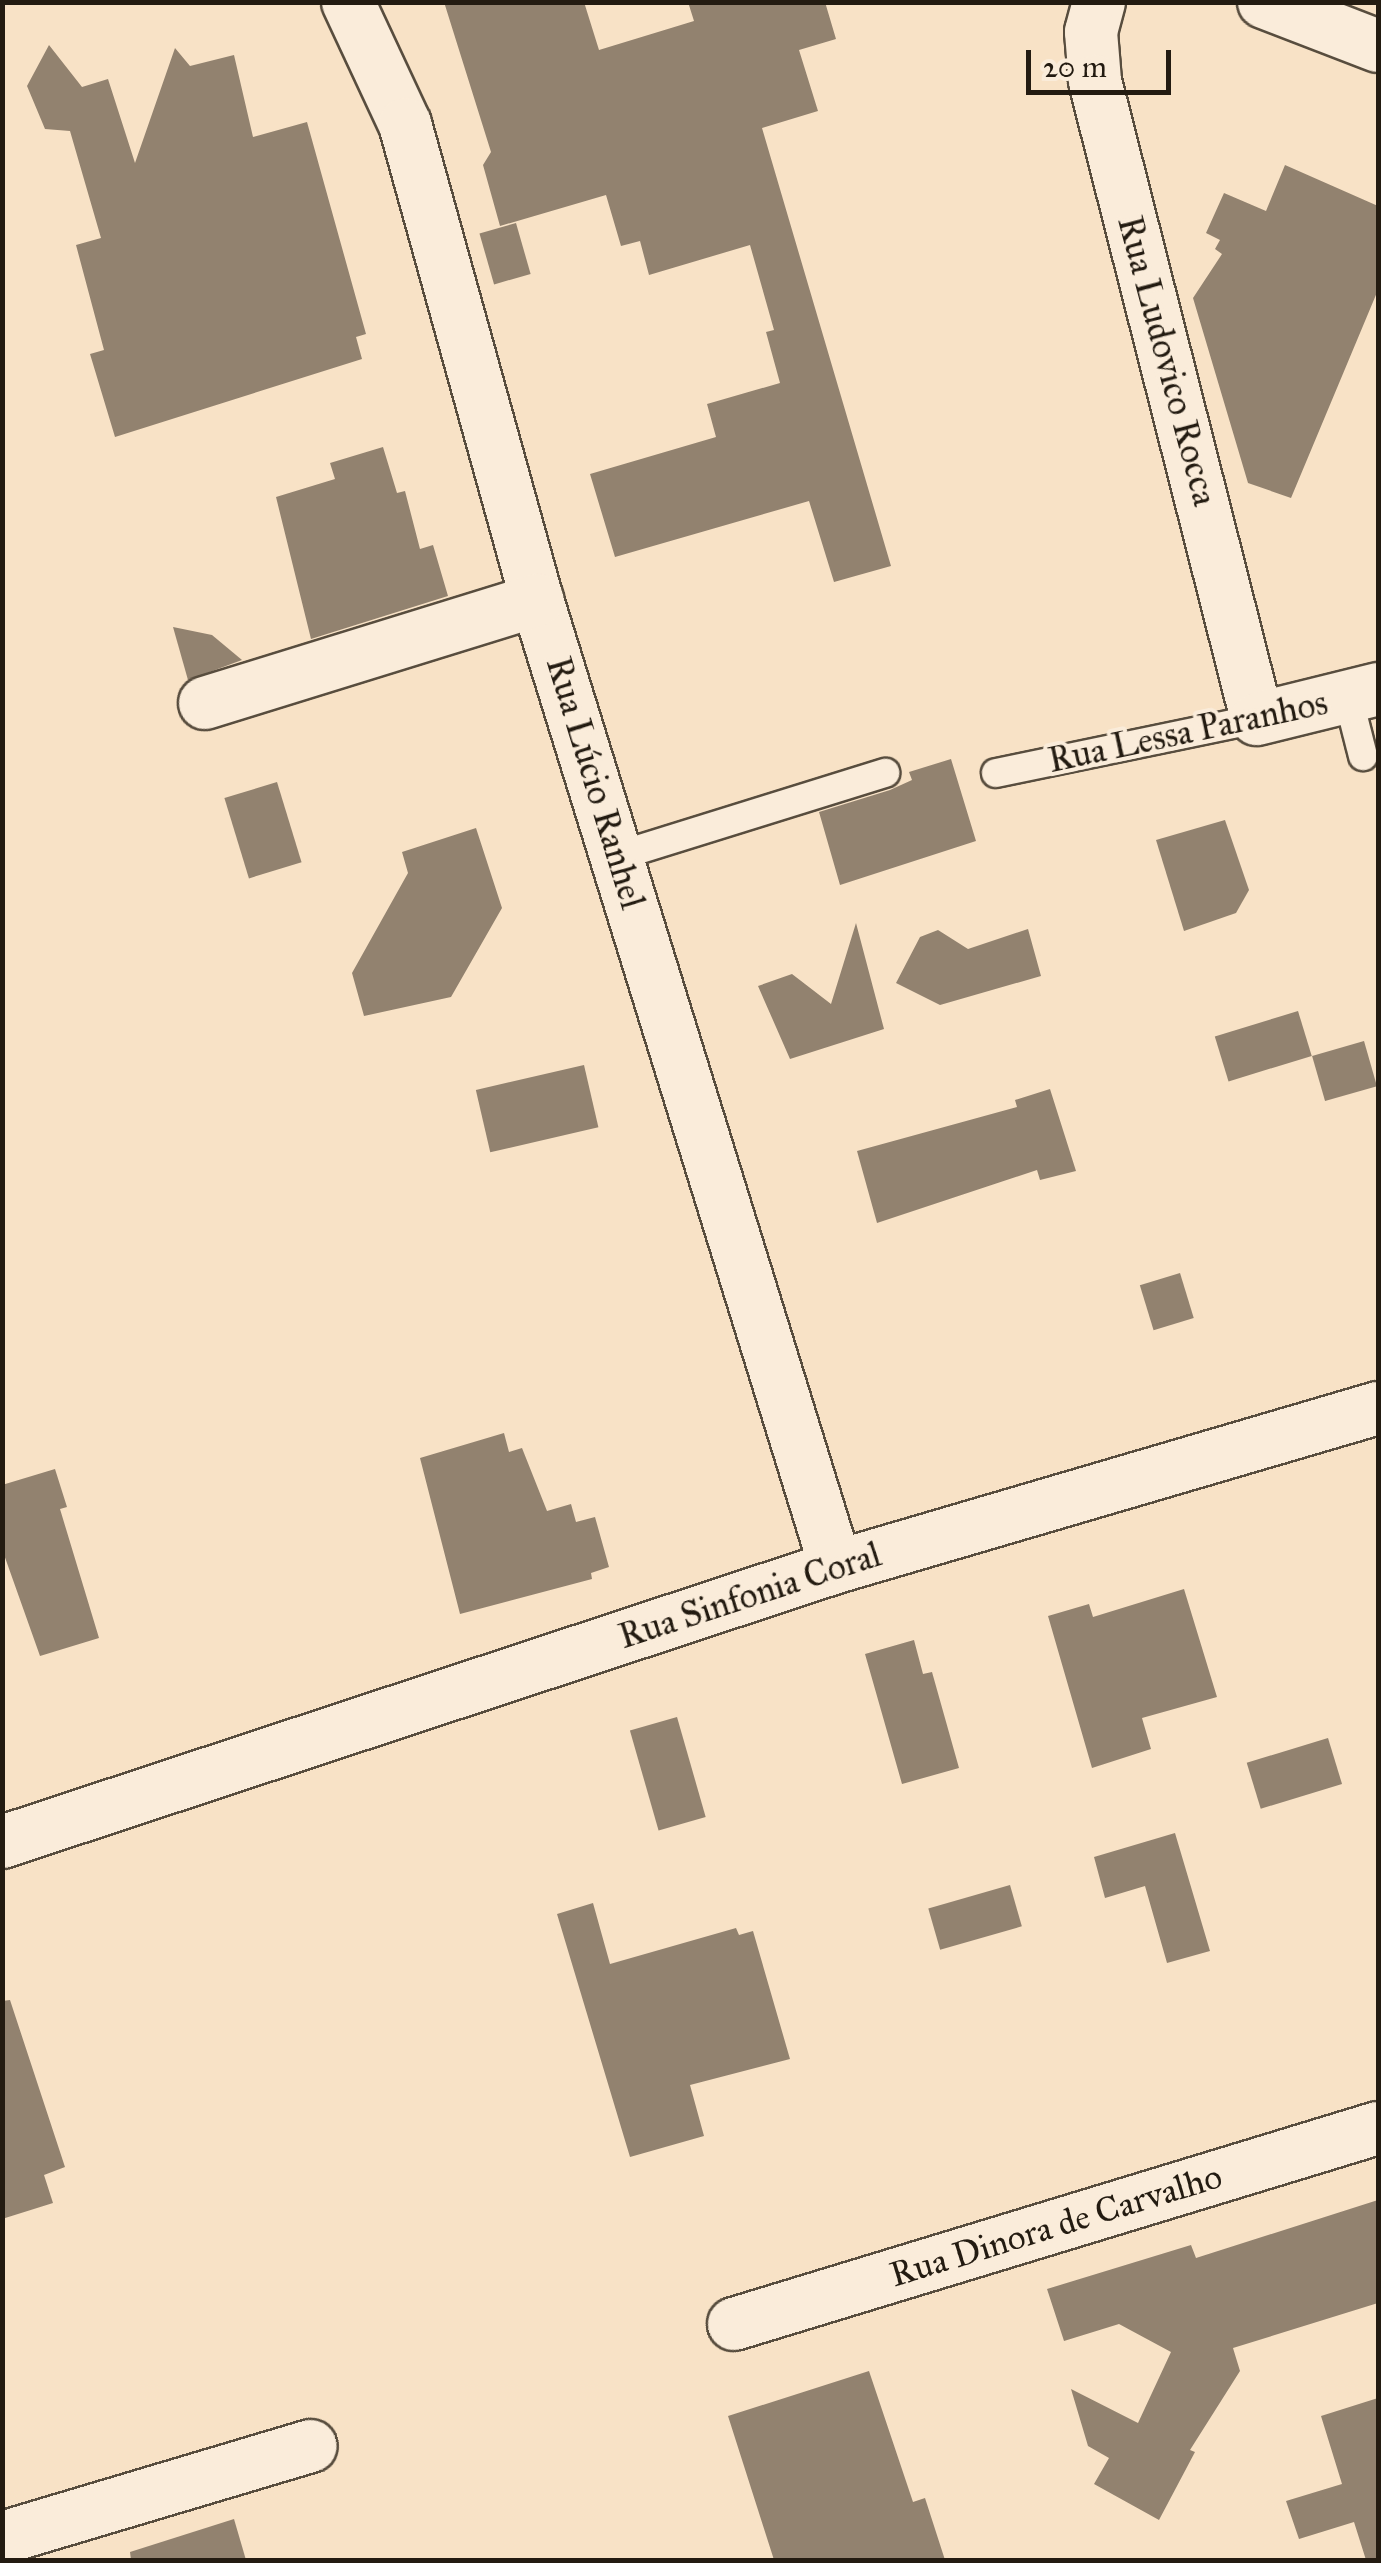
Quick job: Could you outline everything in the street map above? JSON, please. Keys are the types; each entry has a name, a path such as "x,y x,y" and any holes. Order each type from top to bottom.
{"street":[{"name":"Rua Lúcio Ranhel","path":"348,2 405,124 537,600 836,1567"},
{"name":"Rua Ludovico Rocca","path":"1099,2 1091,32 1095,81 1257,719"},
{"path":"1264,2 1378,46"},
{"path":"206,703 537,600"},
{"name":"Rua Lessa Paranhos","path":"1257,719 1363,693"},
{"name":"Rua Sinfonia Coral","path":"2,1842 836,1567 1378,1408"},
{"name":"Rua Dinora de Carvalho","path":"734,2324 1378,2128"},
{"path":"2,2538 311,2446"}],"lane":[{"path":"1363,693 1363,756"},
{"name":"Rua Lessa Paranhos","path":"996,773 1257,719"},
{"path":"618,856 885,773"}],"building":[{"path":"444,2 584,2 599,50 694,21 688,2 825,2 836,39 799,50 818,111 762,128 891,566 834,582 809,501 615,557 590,474 716,437 707,404 780,383 766,332 774,330 750,245 649,275 640,241 621,246 606,195 500,226 483,165 491,152"},
{"path":"49,45 82,87 108,79 135,163 175,48 190,66 234,55 253,137 307,122 366,334 356,337 362,359 115,437 90,354 104,350 76,245 101,238 70,131 45,129 27,86"},
{"path":"1285,165 1378,206 1378,290 1291,498 1248,483 1193,298 1222,254 1215,249 1220,240 1206,233 1224,193 1266,211"},
{"path":"516,223 531,274 494,284 479,233"},
{"path":"383,447 397,493 405,491 420,549 433,545 448,596 311,639 276,497 335,479 330,463"},
{"path":"173,627 212,635 242,660 188,680"},
{"path":"951,759 976,841 840,885 819,812 890,790 912,780 909,772"},
{"path":"277,782 302,862 249,878 224,798"},
{"path":"1225,820 1249,890 1236,913 1184,931 1156,840"},
{"path":"476,828 502,908 451,997 364,1016 352,973 408,873 402,852"},
{"path":"856,923 884,1029 790,1059 758,986 792,974 831,1004"},
{"path":"1028,929 1041,976 940,1005 896,983 920,937 938,930 968,949"},
{"path":"1298,1011 1312,1056 1229,1081 1215,1036"},
{"path":"1364,1041 1377,1086 1325,1101 1312,1056"},
{"path":"584,1065 598,1127 490,1152 476,1090"},
{"path":"1050,1089 1076,1171 1040,1180 1037,1170 877,1223 857,1151 1017,1107 1015,1100"},
{"path":"1180,1273 1194,1318 1154,1330 1140,1285"},
{"path":"504,1433 509,1452 522,1448 547,1511 571,1504 576,1522 595,1517 609,1567 591,1573 592,1579 460,1614 420,1458"},
{"path":"55,1469 67,1507 60,1509 99,1638 40,1656 2,1549 2,1485"},
{"path":"1184,1589 1217,1697 1142,1718 1151,1749 1092,1768 1048,1616 1089,1604 1093,1617"},
{"path":"914,1640 923,1674 932,1672 959,1768 902,1784 865,1654"},
{"path":"677,1717 706,1817 659,1830 630,1731"},
{"path":"1328,1738 1342,1784 1261,1809 1247,1763"},
{"path":"1175,1833 1210,1951 1167,1963 1145,1886 1105,1898 1094,1857"},
{"path":"1010,1885 1022,1926 940,1950 928,1908"},
{"path":"593,1903 610,1964 736,1928 739,1935 753,1931 790,2059 690,2085 704,2136 630,2157 557,1914"},
{"path":"10,2000 65,2167 44,2175 53,2203 2,2219 2,2001"},
{"path":"1378,2200 1378,2303 1233,2348 1240,2371 1190,2450 1195,2452 1159,2520 1094,2484 1109,2458 1088,2446 1071,2389 1138,2423 1171,2352 1119,2324 1064,2341 1047,2289 1191,2245 1196,2258"},
{"path":"869,2371 913,2502 925,2498 945,2560 774,2560 728,2416"},
{"path":"1378,2398 1378,2560 1366,2560 1354,2522 1299,2539 1286,2501 1342,2484 1321,2416"},
{"path":"234,2519 246,2560 131,2560 130,2552"}]}
